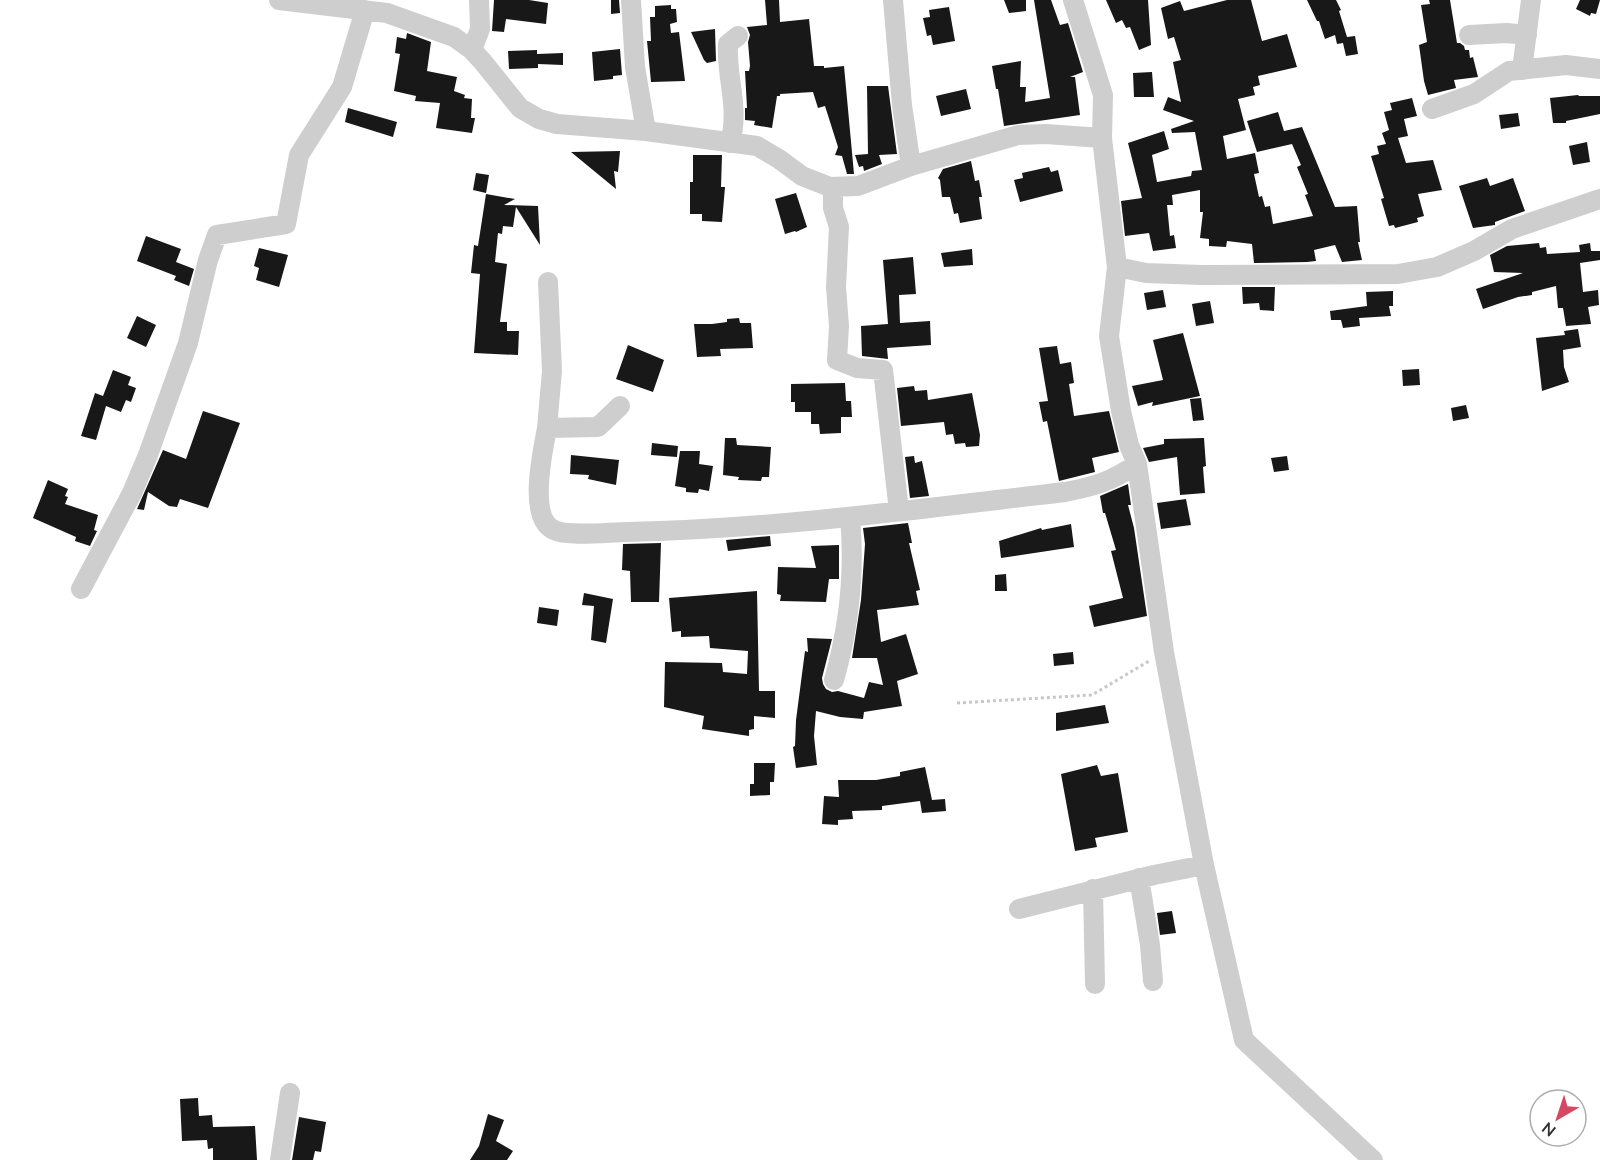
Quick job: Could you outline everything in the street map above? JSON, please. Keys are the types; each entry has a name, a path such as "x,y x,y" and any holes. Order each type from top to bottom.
{"street":[{"path":"279,0 387,13 454,37 472,50 520,108 539,119 557,124 646,131 757,146 802,176 833,188 858,186 911,166 1018,135 1046,134 1102,138"},
{"path":"472,50 480,29 479,0"},
{"path":"631,0 635,67 646,131"},
{"path":"893,0 902,105 911,166"},
{"path":"1073,0 1103,95 1102,138 1117,267 1109,336 1121,411 1129,445 1137,464 1164,652 1204,865 1245,1040 1373,1160"},
{"path":"1522,70 1531,0"},
{"path":"81,589 132,493 148,455 188,343 208,260 217,235 286,224 299,155 342,87 365,10"},
{"path":"1469,35 1506,33 1527,35"},
{"path":"730,143 735,126 727,62 728,44 738,36"},
{"path":"1432,109 1474,94 1509,71 1566,65 1600,69"},
{"path":"833,188 833,208 839,227 836,287 839,326 837,360 857,368 883,370 899,511"},
{"path":"1117,267 1146,273 1201,275 1398,274 1437,267 1474,251 1512,229 1600,200"},
{"path":"548,282 552,371 539,506 542,519 554,530 577,533 665,531 850,517 1065,492 1096,486 1116,478 1137,464"},
{"path":"547,428 598,427 620,406"},
{"path":"834,680 841,653 852,578 853,549 850,517"},
{"path":"1019,909 1139,878 1204,865"},
{"path":"1139,878 1150,945 1153,981"},
{"path":"1093,889 1095,984"},
{"path":"280,1160 290,1093"}],"path":[{"path":"957,703 1092,695 1164,652"}],"building":[{"path":"494,0 529,0 548,3 546,24 506,19 504,32 492,31"},
{"path":"611,0 619,0 620,13 611,14"},
{"path":"765,0 779,0 780,22 809,19 814,66 824,66 824,68 844,66 854,174 847,174 842,156 835,155 838,147 825,106 818,108 813,92 777,96 772,128 754,125 755,121 745,120 745,108 747,108 745,71 749,71 750,66 748,42 750,35 747,27 767,25"},
{"path":"1004,0 1026,0 1026,11 1009,13"},
{"path":"1034,0 1051,0 1060,25 1068,23 1083,72 1070,77 1075,77 1080,115 1004,126 992,66 1021,61 1020,87 1026,87 1025,102 1050,98"},
{"path":"1106,0 1148,0 1151,45 1139,50 1130,27 1126,28 1122,20 1116,23"},
{"path":"1227,0 1251,0 1262,41 1287,34 1297,67 1258,76 1260,85 1253,87 1255,95 1238,99 1246,130 1223,136 1227,159 1255,153 1259,173 1254,174 1259,197 1262,196 1265,207 1270,206 1273,224 1313,216 1305,195 1308,194 1297,167 1301,165 1292,144 1257,152 1247,121 1278,112 1284,131 1302,127 1335,207 1357,206 1360,242 1358,242 1362,260 1342,262 1335,245 1314,250 1316,261 1254,263 1252,244 1227,241 1226,247 1209,246 1209,239 1200,238 1203,212 1200,212 1200,190 1172,195 1173,205 1167,205 1170,236 1174,235 1176,248 1153,251 1149,233 1125,236 1121,201 1142,198 1128,143 1164,131 1169,149 1152,155 1157,182 1191,176 1192,171 1202,170 1195,132 1172,133 1171,129 1194,121 1163,110 1168,97 1181,102 1173,62 1181,60 1174,37 1168,39 1161,8 1180,1 1184,11"},
{"path":"1307,0 1336,0 1341,10 1339,11 1347,37 1355,36 1358,54 1346,56 1343,43 1337,44 1335,35 1325,39 1319,21"},
{"path":"1429,0 1450,0 1457,43 1464,46 1465,50 1469,50 1478,77 1454,80 1456,88 1428,95 1419,45 1427,42 1421,5 1430,4"},
{"path":"1580,0 1600,0 1596,14 1591,13 1590,16 1576,9"},
{"path":"671,5 671,9 676,9 677,22 670,24 671,33 679,32 685,81 651,82 647,41 651,41 650,17 655,17 655,6"},
{"path":"949,7 955,41 933,45 931,35 927,36 923,18 930,17 929,10"},
{"path":"715,29 716,61 707,63 691,32"},
{"path":"407,33 431,42 427,71 457,77 454,91 465,95 464,98 472,99 471,118 475,118 472,133 436,128 440,103 415,101 416,96 394,91 400,54 395,53 397,37 406,39"},
{"path":"620,49 622,75 613,76 613,79 594,81 592,52"},
{"path":"537,50 537,54 563,53 563,65 538,64 538,68 509,69 508,51"},
{"path":"1152,72 1154,97 1134,97 1133,73"},
{"path":"867,86 888,86 897,154 879,155 882,164 864,171 863,166 859,167 855,155 868,154"},
{"path":"966,89 971,109 941,116 936,96"},
{"path":"1578,95 1600,96 1600,114 1566,121 1566,123 1553,123 1550,98"},
{"path":"1412,98 1417,116 1404,119 1408,136 1398,138 1406,163 1433,160 1442,190 1418,194 1424,216 1417,218 1418,222 1395,228 1394,225 1389,226 1381,199 1384,198 1371,156 1379,154 1377,146 1386,144 1382,133 1389,130 1384,112 1392,110 1390,103"},
{"path":"348,108 397,122 393,137 345,122"},
{"path":"1518,113 1520,126 1501,129 1499,115"},
{"path":"1587,142 1590,162 1573,165 1569,146"},
{"path":"620,151 618,172 614,171 616,189 571,152"},
{"path":"693,155 722,155 721,187 725,187 722,222 702,221 702,214 690,214"},
{"path":"971,161 975,181 979,180 982,219 960,223 958,213 954,214 950,197 942,197 938,178 943,169"},
{"path":"1049,167 1051,172 1058,170 1063,191 1020,202 1014,180 1023,178 1022,173"},
{"path":"476,173 489,175 486,193 473,190"},
{"path":"1487,178 1490,186 1513,178 1525,211 1495,222 1495,225 1473,228 1459,186"},
{"path":"796,193 807,227 785,234 775,199"},
{"path":"486,194 515,199 504,205 538,206 540,245 516,207 513,227 503,226 502,234 498,233 495,262 507,264 500,322 507,322 507,331 519,331 518,355 474,353 480,274 471,273 474,245 478,246"},
{"path":"146,236 181,249 176,262 194,269 189,286 174,280 176,276 137,261"},
{"path":"1539,243 1540,248 1546,247 1547,254 1580,252 1579,245 1590,243 1591,251 1600,251 1600,260 1580,263 1583,292 1598,290 1599,305 1588,307 1591,324 1566,326 1563,308 1558,308 1556,286 1483,309 1476,289 1523,273 1494,272 1490,255 1507,246"},
{"path":"259,248 288,255 279,287 256,280 259,268 254,266"},
{"path":"972,249 973,265 944,267 941,253"},
{"path":"913,257 916,294 899,295 900,323 930,321 931,345 887,348 888,359 862,356 861,326 888,324 883,260"},
{"path":"1242,287 1275,287 1274,311 1260,310 1259,303 1243,304"},
{"path":"1163,290 1166,307 1147,310 1144,293"},
{"path":"1393,291 1393,306 1389,306 1391,316 1359,318 1360,326 1343,328 1341,320 1331,320 1330,311 1367,306 1366,292"},
{"path":"1210,301 1214,323 1196,326 1192,304"},
{"path":"137,316 156,325 146,347 127,338"},
{"path":"739,318 740,323 751,323 753,348 720,349 721,356 697,357 694,324 727,322 727,319"},
{"path":"1578,329 1581,347 1563,350 1564,367 1569,382 1542,391 1536,338 1565,335 1564,331"},
{"path":"1183,333 1200,396 1152,406 1153,402 1138,406 1132,386 1163,380 1153,340"},
{"path":"628,345 664,360 653,392 616,379"},
{"path":"1057,346 1060,364 1071,362 1074,383 1069,384 1074,416 1109,411 1119,452 1092,458 1095,472 1059,481 1047,421 1043,422 1039,402 1048,401 1039,348"},
{"path":"1419,369 1420,385 1403,386 1402,370"},
{"path":"113,370 131,377 128,385 136,388 131,402 126,400 121,412 106,406 96,440 81,436 95,393 103,396"},
{"path":"845,383 846,401 851,401 852,417 841,417 841,433 820,434 819,424 811,424 811,412 795,412 795,402 791,402 791,384"},
{"path":"914,386 915,391 927,390 928,400 972,393 980,435 979,446 966,447 965,443 955,444 953,434 946,435 944,422 901,426 897,388"},
{"path":"1201,398 1204,420 1193,421 1190,399"},
{"path":"1466,405 1469,418 1453,421 1451,408"},
{"path":"203,411 240,423 208,508 180,499 177,507 169,506 148,492 144,510 137,509 163,450 186,459"},
{"path":"725,438 736,438 737,445 771,447 769,477 762,477 761,481 738,480 739,477 723,475"},
{"path":"1204,438 1205,493 1180,495 1177,457 1149,462 1143,448 1164,444 1164,439"},
{"path":"652,443 678,446 677,457 651,455"},
{"path":"680,451 700,451 699,464 713,466 709,491 699,489 698,493 686,492 686,488 675,486"},
{"path":"571,455 619,460 616,485 588,479 589,475 570,474"},
{"path":"914,456 915,463 922,461 929,496 910,498 905,457"},
{"path":"1287,456 1289,470 1274,472 1271,458"},
{"path":"48,480 68,489 65,504 98,515 94,530 97,531 90,546 75,541 76,537 33,518"},
{"path":"1128,484 1131,505 1128,505 1134,528 1147,616 1094,627 1089,606 1123,598 1111,551 1116,550 1105,513 1103,513 1100,496"},
{"path":"1186,499 1191,525 1161,529 1157,503"},
{"path":"908,523 912,543 909,543 920,590 916,591 919,605 877,610 881,642 906,634 918,674 897,681 902,706 864,712 863,719 840,717 816,711 814,736 817,765 796,768 793,747 795,746 805,651 808,652 807,638 832,639 822,678 826,689 864,698 869,682 883,685 877,658 852,658 861,600 865,544 863,528"},
{"path":"1071,524 1074,547 1001,558 999,541 1041,528 1042,530"},
{"path":"770,536 771,546 728,551 726,540"},
{"path":"661,543 659,602 631,602 630,571 622,570 623,544"},
{"path":"839,545 839,579 829,579 826,602 780,601 781,595 777,594 778,567 816,568 811,546"},
{"path":"1006,574 1007,591 995,591 995,575"},
{"path":"757,591 759,691 775,691 775,718 754,716 754,729 749,730 749,736 702,729 704,716 664,707 665,662 722,663 723,672 747,674 748,651 710,648 709,636 681,637 681,631 672,632 669,598"},
{"path":"584,593 613,599 606,643 591,640 594,606 582,605"},
{"path":"539,607 559,610 557,626 537,623"},
{"path":"1073,652 1074,664 1054,666 1053,654"},
{"path":"1105,705 1109,723 1056,731 1056,713"},
{"path":"754,763 775,763 774,782 770,782 770,795 750,796 750,784 754,784"},
{"path":"1097,765 1101,776 1118,773 1128,832 1095,838 1097,847 1075,851 1061,774"},
{"path":"925,767 932,800 945,799 946,811 922,813 920,801 882,806 882,810 852,811 853,819 838,820 838,825 822,824 824,796 839,797 838,780 876,780 900,776 900,772"},
{"path":"1172,911 1176,933 1160,935 1157,913"},
{"path":"198,1098 199,1116 212,1115 213,1127 255,1126 257,1160 213,1160 213,1148 208,1149 207,1140 182,1141 180,1099"},
{"path":"488,1114 504,1120 496,1141 513,1151 507,1160 470,1160 479,1146"},
{"path":"299,1117 326,1122 321,1152 315,1151 313,1160 292,1160"}]}
